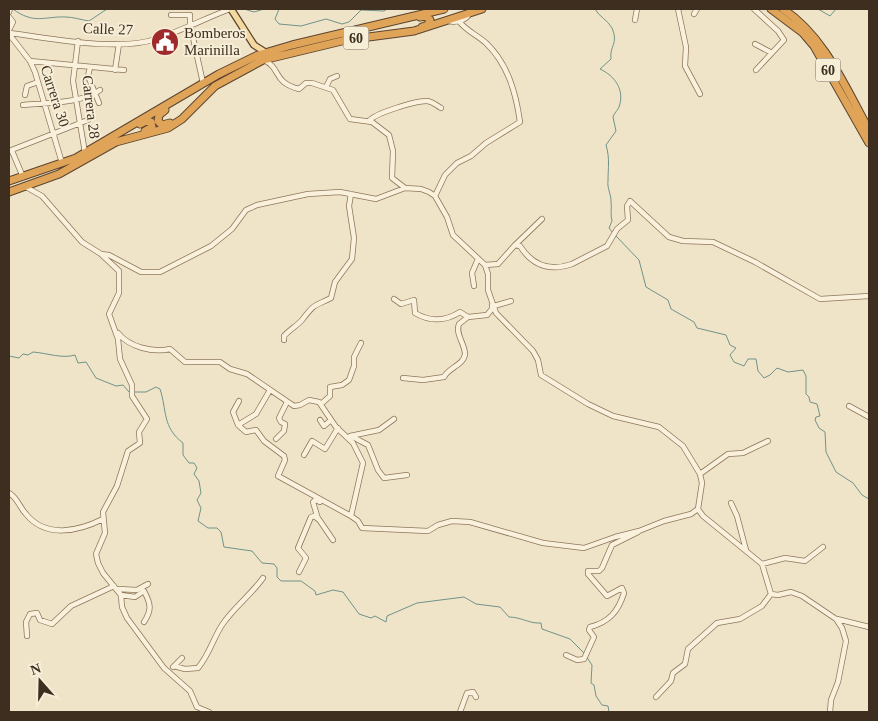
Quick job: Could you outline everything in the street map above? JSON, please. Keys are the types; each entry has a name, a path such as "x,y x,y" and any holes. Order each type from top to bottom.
{"highway":[{"name":"60","path":"9,192 60,174 120,141 168,128 182,119 226,79 264,56 444,9"},
{"name":"60","path":"9,181 62,164 85,153 204,82 249,59 346,40 427,28 482,9"},
{"name":"60","path":"771,9 803,33 814,46 869,143"},
{"name":"60","path":"783,9 794,16 819,42 869,130"},
{"path":"393,34 398,31 426,26 430,20 426,16 405,21 400,19"},
{"path":"182,95 159,115 160,124 165,126 173,122 196,101 201,100"},
{"path":"112,136 121,134 146,121 152,123 151,129 120,141"}],"main road":[{"path":"231,9 254,46 264,56"},
{"path":"249,59 254,46"}],"street":[{"name":"Calle 27","path":"11,34 119,44 157,39 190,24 231,9"},
{"path":"635,20 637,9"},
{"path":"678,9 686,47 685,66 700,94"},
{"path":"694,14 697,9"},
{"path":"754,9 783,39 756,70"},
{"name":"Carrera 30","path":"9,11 11,34 30,61 62,164"},
{"path":"171,15 189,14 204,82"},
{"path":"449,21 453,22 467,18 469,14"},
{"path":"435,196 446,175 457,163 471,156 486,143 520,122 514,87 498,56 459,20"},
{"name":"Carrera 28","path":"78,41 73,81 85,153"},
{"path":"116,70 119,44"},
{"path":"755,44 772,53"},
{"path":"264,56 286,85 299,89 306,83 326,87 335,92 350,119 369,121 389,135 393,151 392,178 405,188"},
{"path":"30,61 124,70"},
{"path":"90,67 88,76 99,103"},
{"path":"326,87 330,78 337,76"},
{"path":"25,95 27,86 38,82"},
{"path":"23,105 76,99 94,94 100,90"},
{"path":"369,121 376,115 417,102 432,102 441,108"},
{"path":"24,177 10,151 88,120"},
{"path":"36,192 40,185 60,174"},
{"path":"26,187 42,196 86,246 101,254 119,271 117,297 109,314 118,339 120,359 132,385 132,396 147,419 139,432 140,443 129,450 124,459 117,486 103,512 105,533 96,554 103,573 121,595 122,607 127,618 169,672 190,690 197,707 209,712"},
{"path":"101,254 109,255 141,272 160,272 211,246 229,232 242,214 252,207 302,195 351,194 376,199 405,188 421,189 435,196 447,217 453,236 485,265 493,304 501,319 533,351 544,379 556,383 588,404 613,416 659,427 683,446 700,474 702,497 698,509 692,514 664,520 639,531 582,548 543,543 470,522 452,522 438,525 428,531 362,528 358,521 351,516 278,476 285,460 284,455 264,441 256,430 246,432 238,425 233,412 239,400"},
{"path":"284,340 284,336 294,325 302,321 308,310 331,298 335,282 350,265 354,238 349,206 351,194"},
{"path":"514,246 520,246 528,258 535,264 566,266 604,248 619,226 628,220 627,204 631,202 641,214 669,237 683,241 713,242 754,262 820,299 869,296"},
{"path":"485,265 498,264 542,219"},
{"path":"474,286 472,273 478,259"},
{"path":"394,299 401,304 414,300 415,313 425,318 444,319 460,312 468,316 487,315 492,309 493,304"},
{"path":"493,304 510,301"},
{"path":"403,378 441,379 448,370 462,361 465,356 464,344 458,327 468,316"},
{"path":"114,328 127,342 160,352 170,349 191,364 220,362 230,369 246,374 294,406 314,400 321,404 338,428 349,436 368,445 378,470 384,478 407,475"},
{"path":"321,404 330,396 330,387 342,385 349,379 354,366 354,357 361,343"},
{"path":"238,425 256,414 270,390"},
{"path":"276,439 284,432 285,424 279,420 288,402"},
{"path":"849,406 869,418"},
{"path":"349,436 379,430 394,419"},
{"path":"320,420 324,426 331,420"},
{"path":"304,455 312,441 325,449 338,428"},
{"path":"349,436 362,463 351,516"},
{"path":"700,474 728,454 743,453 768,441"},
{"path":"9,493 27,516 42,526 61,532 70,531 103,520"},
{"path":"323,501 313,502 318,518 333,540"},
{"path":"731,503 737,516 746,550"},
{"path":"698,509 713,526 762,564 771,594"},
{"path":"300,572 306,558 298,548 311,517 318,518"},
{"path":"566,655 577,660 584,659 594,636 589,630 590,627 604,624 621,602 624,593 622,588 608,596 587,572 602,568 612,544 639,531"},
{"path":"762,564 785,558 805,561 823,548"},
{"path":"174,666 185,669 198,668 205,660 222,624 244,597 263,578"},
{"path":"27,636 26,622 30,614 37,613 40,620 52,624 71,606 116,588 137,590 148,584"},
{"path":"121,595 135,597 144,591 149,601 150,612 144,622"},
{"path":"771,594 778,596 791,592 802,596 836,619 869,626"},
{"path":"656,697 671,682 673,673 685,664 688,649 711,628 717,623 740,619 762,606 771,594"},
{"path":"830,712 831,700 838,682 846,641 846,635 836,619"},
{"path":"169,672 182,658"},
{"path":"460,712 467,693 473,692 476,698"}],"waterway":[{"path":"13,9 20,14 33,18 69,17 89,21 107,9"},
{"path":"244,9 254,12 264,9"},
{"path":"279,9 275,19 279,24 301,26 326,19 342,24 349,22 361,10 384,11 387,9"},
{"path":"595,9 610,25 615,38 611,59 600,69 614,80 620,89 621,95 619,107 613,117 616,131 606,145 612,221 609,228 613,233"},
{"path":"818,9 830,16 836,9"},
{"path":"616,236 639,260 646,287 668,300 671,309 694,322 697,328 726,335 730,345 736,348 730,355 734,362 744,366 748,359 756,359 758,371 764,378 777,368 788,372 803,370 806,376 806,394 810,402 817,404 820,416 816,417 815,420 819,428 825,432 826,452 836,472 853,483 862,495 869,499"},
{"path":"9,356 19,358 23,354 28,355 33,352 60,356 75,355 78,363 86,362 96,378 116,386 123,385 129,392"},
{"path":"133,392 146,392 156,387 160,389 168,424 176,437 183,443 183,455 189,463 194,463 197,468 194,474 199,481 201,493 197,500 201,508 198,521 208,528 217,528 221,532 224,547 252,551 262,563 274,564 277,568 277,577 281,581 301,581 315,591 316,595 333,590 343,592 359,614 371,618 375,616 386,622 387,616 417,603 464,597 476,604 500,607 509,617 541,623 542,629 570,639 584,653"},
{"path":"586,656 592,665 591,683 594,685 596,696 602,705 608,706 609,712"}],"place":[{"name":"Bomberos Marinilla","path":"165,42"}]}
